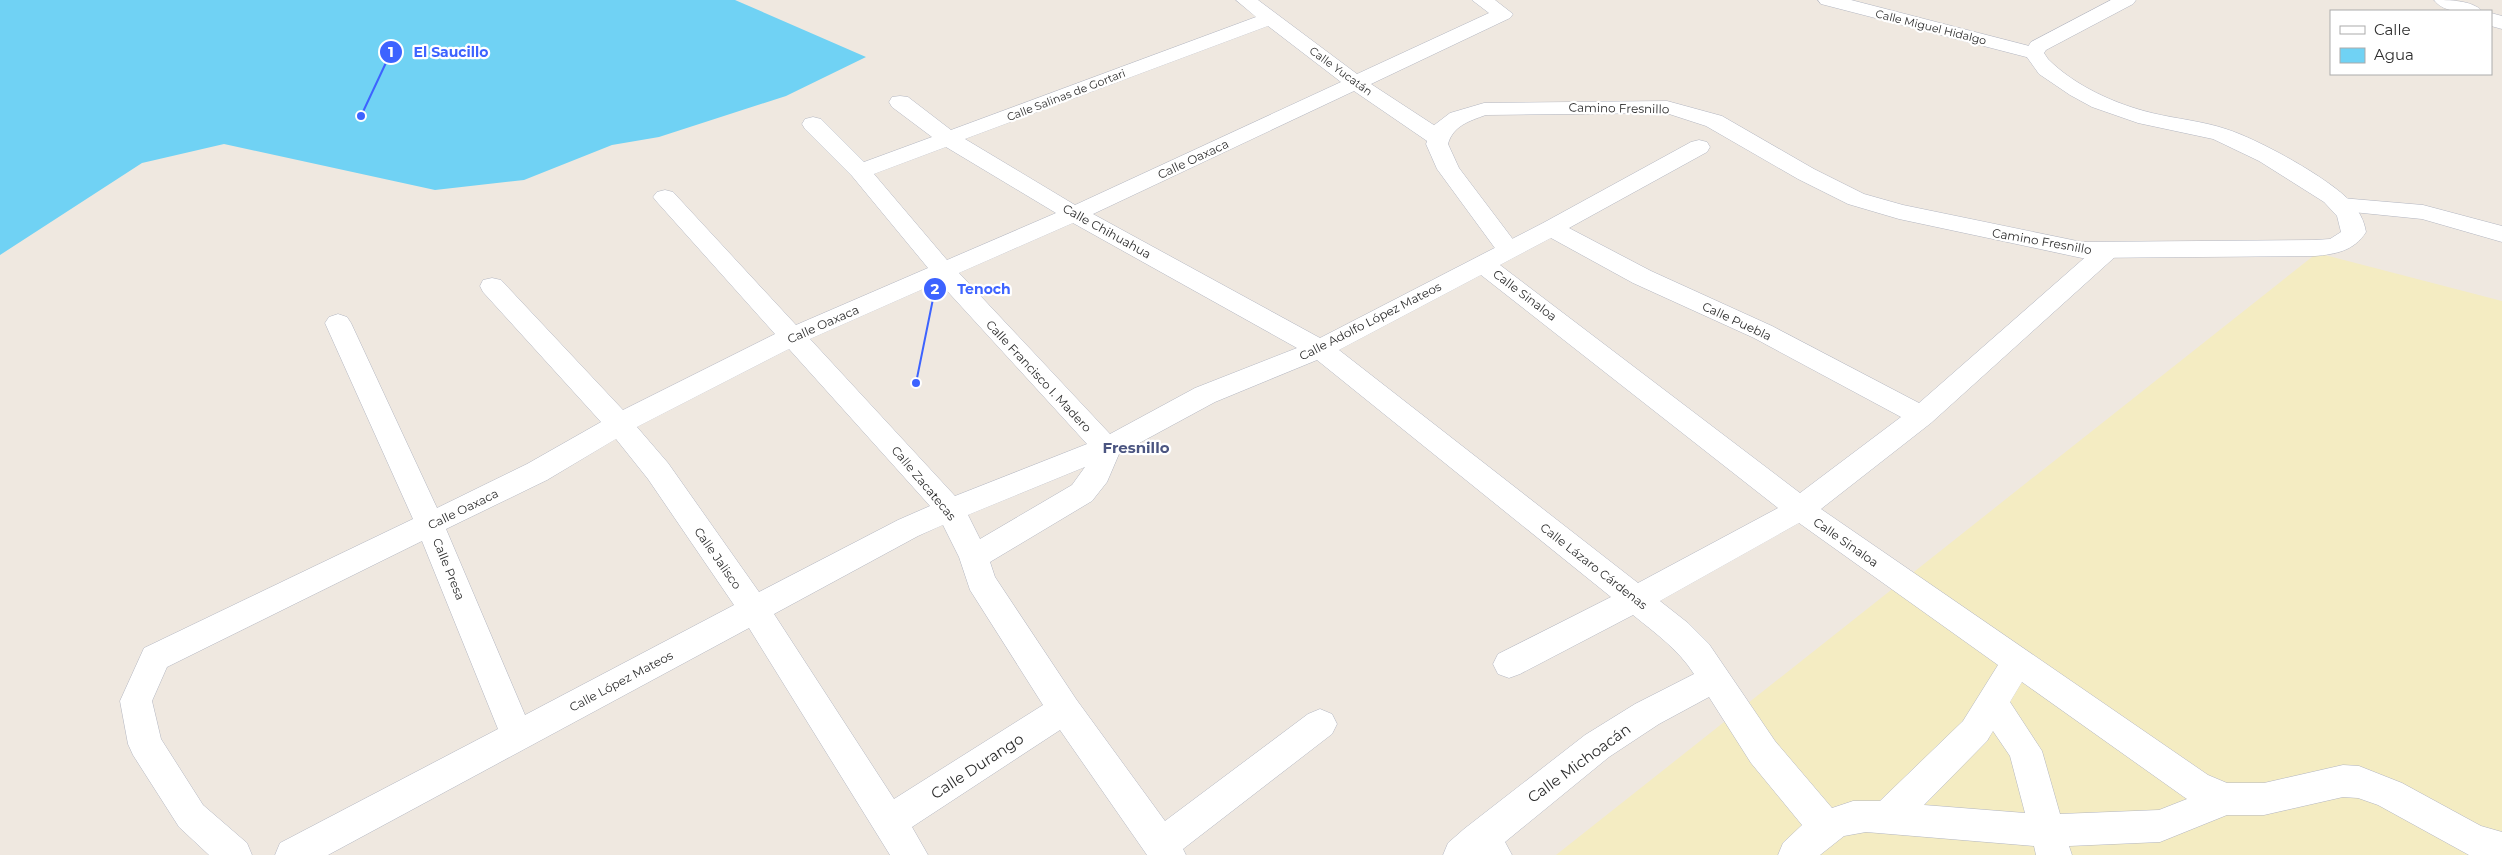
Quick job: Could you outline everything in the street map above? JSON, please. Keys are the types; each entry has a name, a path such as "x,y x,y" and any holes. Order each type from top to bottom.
{"street":[{"name":"Calle Yucatán","path":"1246,0 1356,83 1438,138"},
{"name":"Calle Miguel Hidalgo","path":"1828,0 2034,53"},
{"path":"2034,53 2038,46 2126,0"},
{"path":"2444,0 2469,10"},
{"name":"Calle Oaxaca","path":"234,855 191,816 145,744 136,701 155,658 537,472 619,424 794,336 1074,214 1356,83 1492,7"},
{"name":"Calle Salinas de Gortari","path":"860,171 1271,18"},
{"name":"Camino Fresnillo","path":"1438,138 1441,131 1458,118 1484,109 1667,108 1714,121 1806,174 1863,201 1900,212 2061,247 2107,251 2338,247 2354,232 2353,223 2341,204 2283,165 2234,139 2218,133 2144,118 2076,91 2037,61 2034,53"},
{"name":"Calle Chihuahua","path":"900,102 949,138 1074,214 1320,349"},
{"name":"Calle Francisco I. Madero","path":"813,124 860,171 943,271 1107,448"},
{"path":"1438,138 1439,150 1448,169 1509,250"},
{"name":"Calle Adolfo López Mateos","path":"951,511 1009,485 1107,448 1205,395 1320,349 1551,228 1699,147"},
{"name":"Calle Zacatecas","path":"665,197 794,336 951,511 974,557 981,581 1064,709 1164,850"},
{"path":"2341,204 2424,212 2502,234"},
{"name":"Calle Puebla","path":"1551,228 1642,277 1763,332 1921,416"},
{"path":"1509,664 1670,581 1800,509 1921,416 2107,251"},
{"name":"Calle Sinaloa","path":"1482,263 1610,360 1800,509 2196,786 2226,799"},
{"name":"Calle Jalisco","path":"492,286 619,424 658,471 756,612 899,845"},
{"name":"Calle Presa","path":"338,323 430,525 517,736"},
{"name":"Calle Lázaro Cárdenas","path":"1320,349 1677,632 1698,653 1763,752 1824,826"},
{"path":"974,557 1082,493 1097,474 1107,448"},
{"name":"Calle López Mateos","path":"293,855 336,844 517,736 756,612 908,528 951,511"},
{"path":"1888,818 1975,731 2017,661"},
{"name":"Calle Michoacán","path":"1477,850 1597,746 1647,714 1714,678"},
{"path":"1992,702 2025,751 2051,843"},
{"name":"Calle Durango","path":"899,845 1064,709"},
{"path":"1164,850 1320,724"},
{"path":"1796,855 1824,826 1848,817 1888,818 2051,843 2160,826 2226,799 2264,799 2343,780 2359,782 2390,794 2473,840 2502,849"}],"sand":[{"path":"2317,253 2502,301 2502,855 1556,855"}],"water":[{"path":"0,0 735,0 866,57 786,96 659,137 612,145 524,180 435,190 224,144 142,163 0,255"}],"place":[{"name":"El Saucillo","path":"361,116"},
{"name":"Tenoch","path":"916,383"}],"district":[{"name":"Fresnillo","path":"1136,447"}]}
